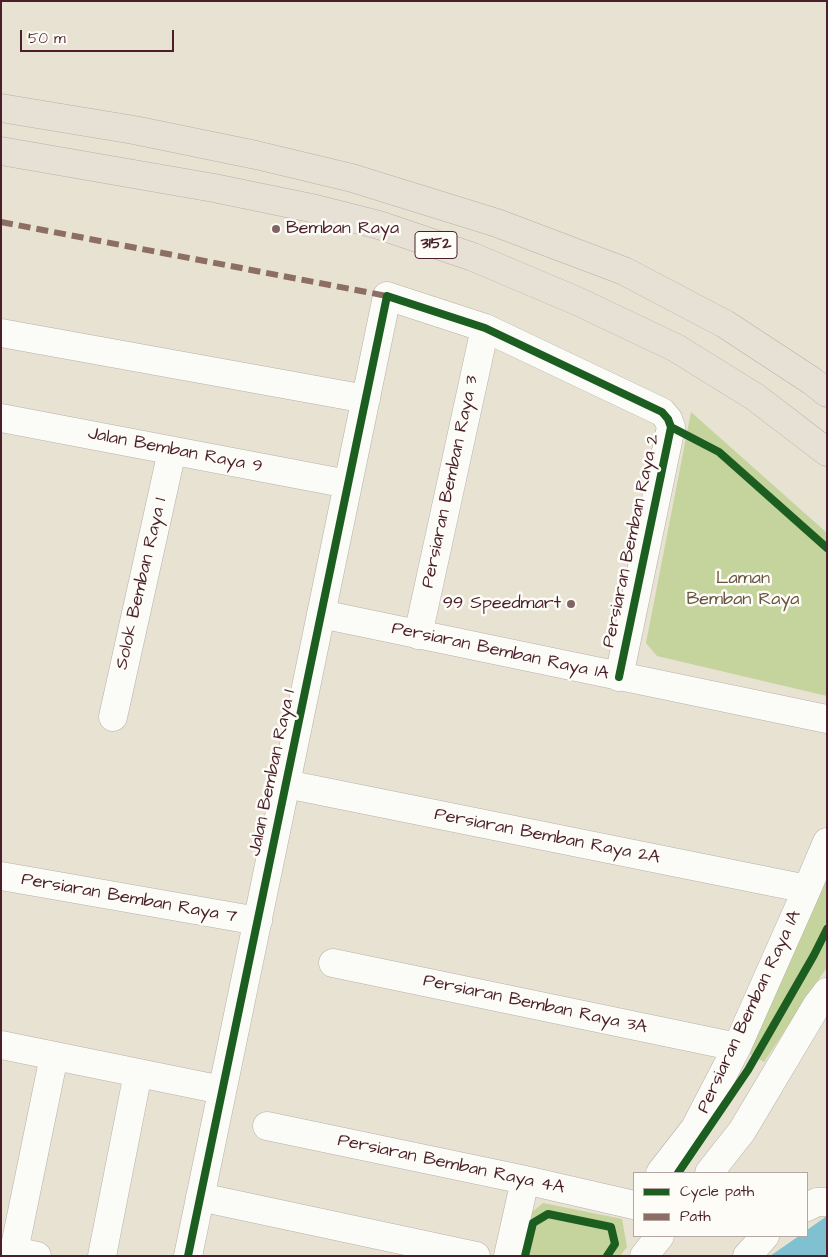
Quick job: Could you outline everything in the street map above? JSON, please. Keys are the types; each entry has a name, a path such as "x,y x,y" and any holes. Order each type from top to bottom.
{"main road":[{"name":"3152","path":"1,108 134,130 256,155 352,178 497,223 632,275 725,324 812,381 827,393"},
{"name":"3152","path":"1,151 214,188 316,209 379,225 473,257 577,301 676,348 756,397 827,452"}],"street":[{"name":"Persiaran Bemban Raya 2","path":"387,296 485,328 662,412 668,419 671,426 619,677"},
{"name":"Jalan Bemban Raya 1","path":"188,1256 387,296"},
{"name":"Persiaran Bemban Raya 3","path":"418,635 485,328"},
{"path":"1,333 366,399"},
{"name":"Jalan Bemban Raya 9","path":"1,418 348,484"},
{"name":"Solok Bemban Raya 1","path":"113,717 172,451"},
{"name":"Persiaran Bemban Raya 1A","path":"321,614 827,719"},
{"name":"Persiaran Bemban Raya 2A","path":"286,784 807,889"},
{"name":"Persiaran Bemban Raya 1A","path":"661,1172 695,1128 737,1046 827,842"},
{"name":"Persiaran Bemban Raya 7","path":"1,876 258,921"},
{"name":"Persiaran Bemban Raya 3A","path":"333,963 737,1046"},
{"path":"710,1172 742,1131 817,1005 827,992"},
{"path":"1,1045 222,1090"},
{"path":"21,1254 54,1056"},
{"path":"102,1256 138,1073"},
{"name":"Persiaran Bemban Raya 4A","path":"267,1126 633,1205"},
{"path":"508,1256 525,1180"},
{"path":"200,1197 476,1256"},
{"path":"808,1207 817,1202 827,1202"},
{"path":"644,1256 659,1237"},
{"path":"747,1256 764,1237"}],"green space":[{"name":"Laman Bemban Raya","path":"691,412 827,533 827,696 657,656 646,643"},
{"path":"827,871 827,967 764,1062 746,1052"},
{"path":"543,1203 622,1219 627,1247 620,1256 518,1256 527,1216"}],"water":[{"path":"827,1216 827,1256 770,1256 798,1237 808,1237 808,1229"}],"marked path":[{"path":"1,222 387,296"}],"cycle path":[{"path":"188,1256 387,296 485,328 662,412 668,419 671,427 619,677"},
{"path":"671,427 719,452 827,548"},
{"path":"679,1172 748,1070 827,929"},
{"path":"525,1256 533,1223 548,1214 611,1227 615,1244 607,1256"}],"place":[{"name":"Bemban Raya","path":"276,229"},
{"name":"99 Speedmart","path":"571,604"}]}
